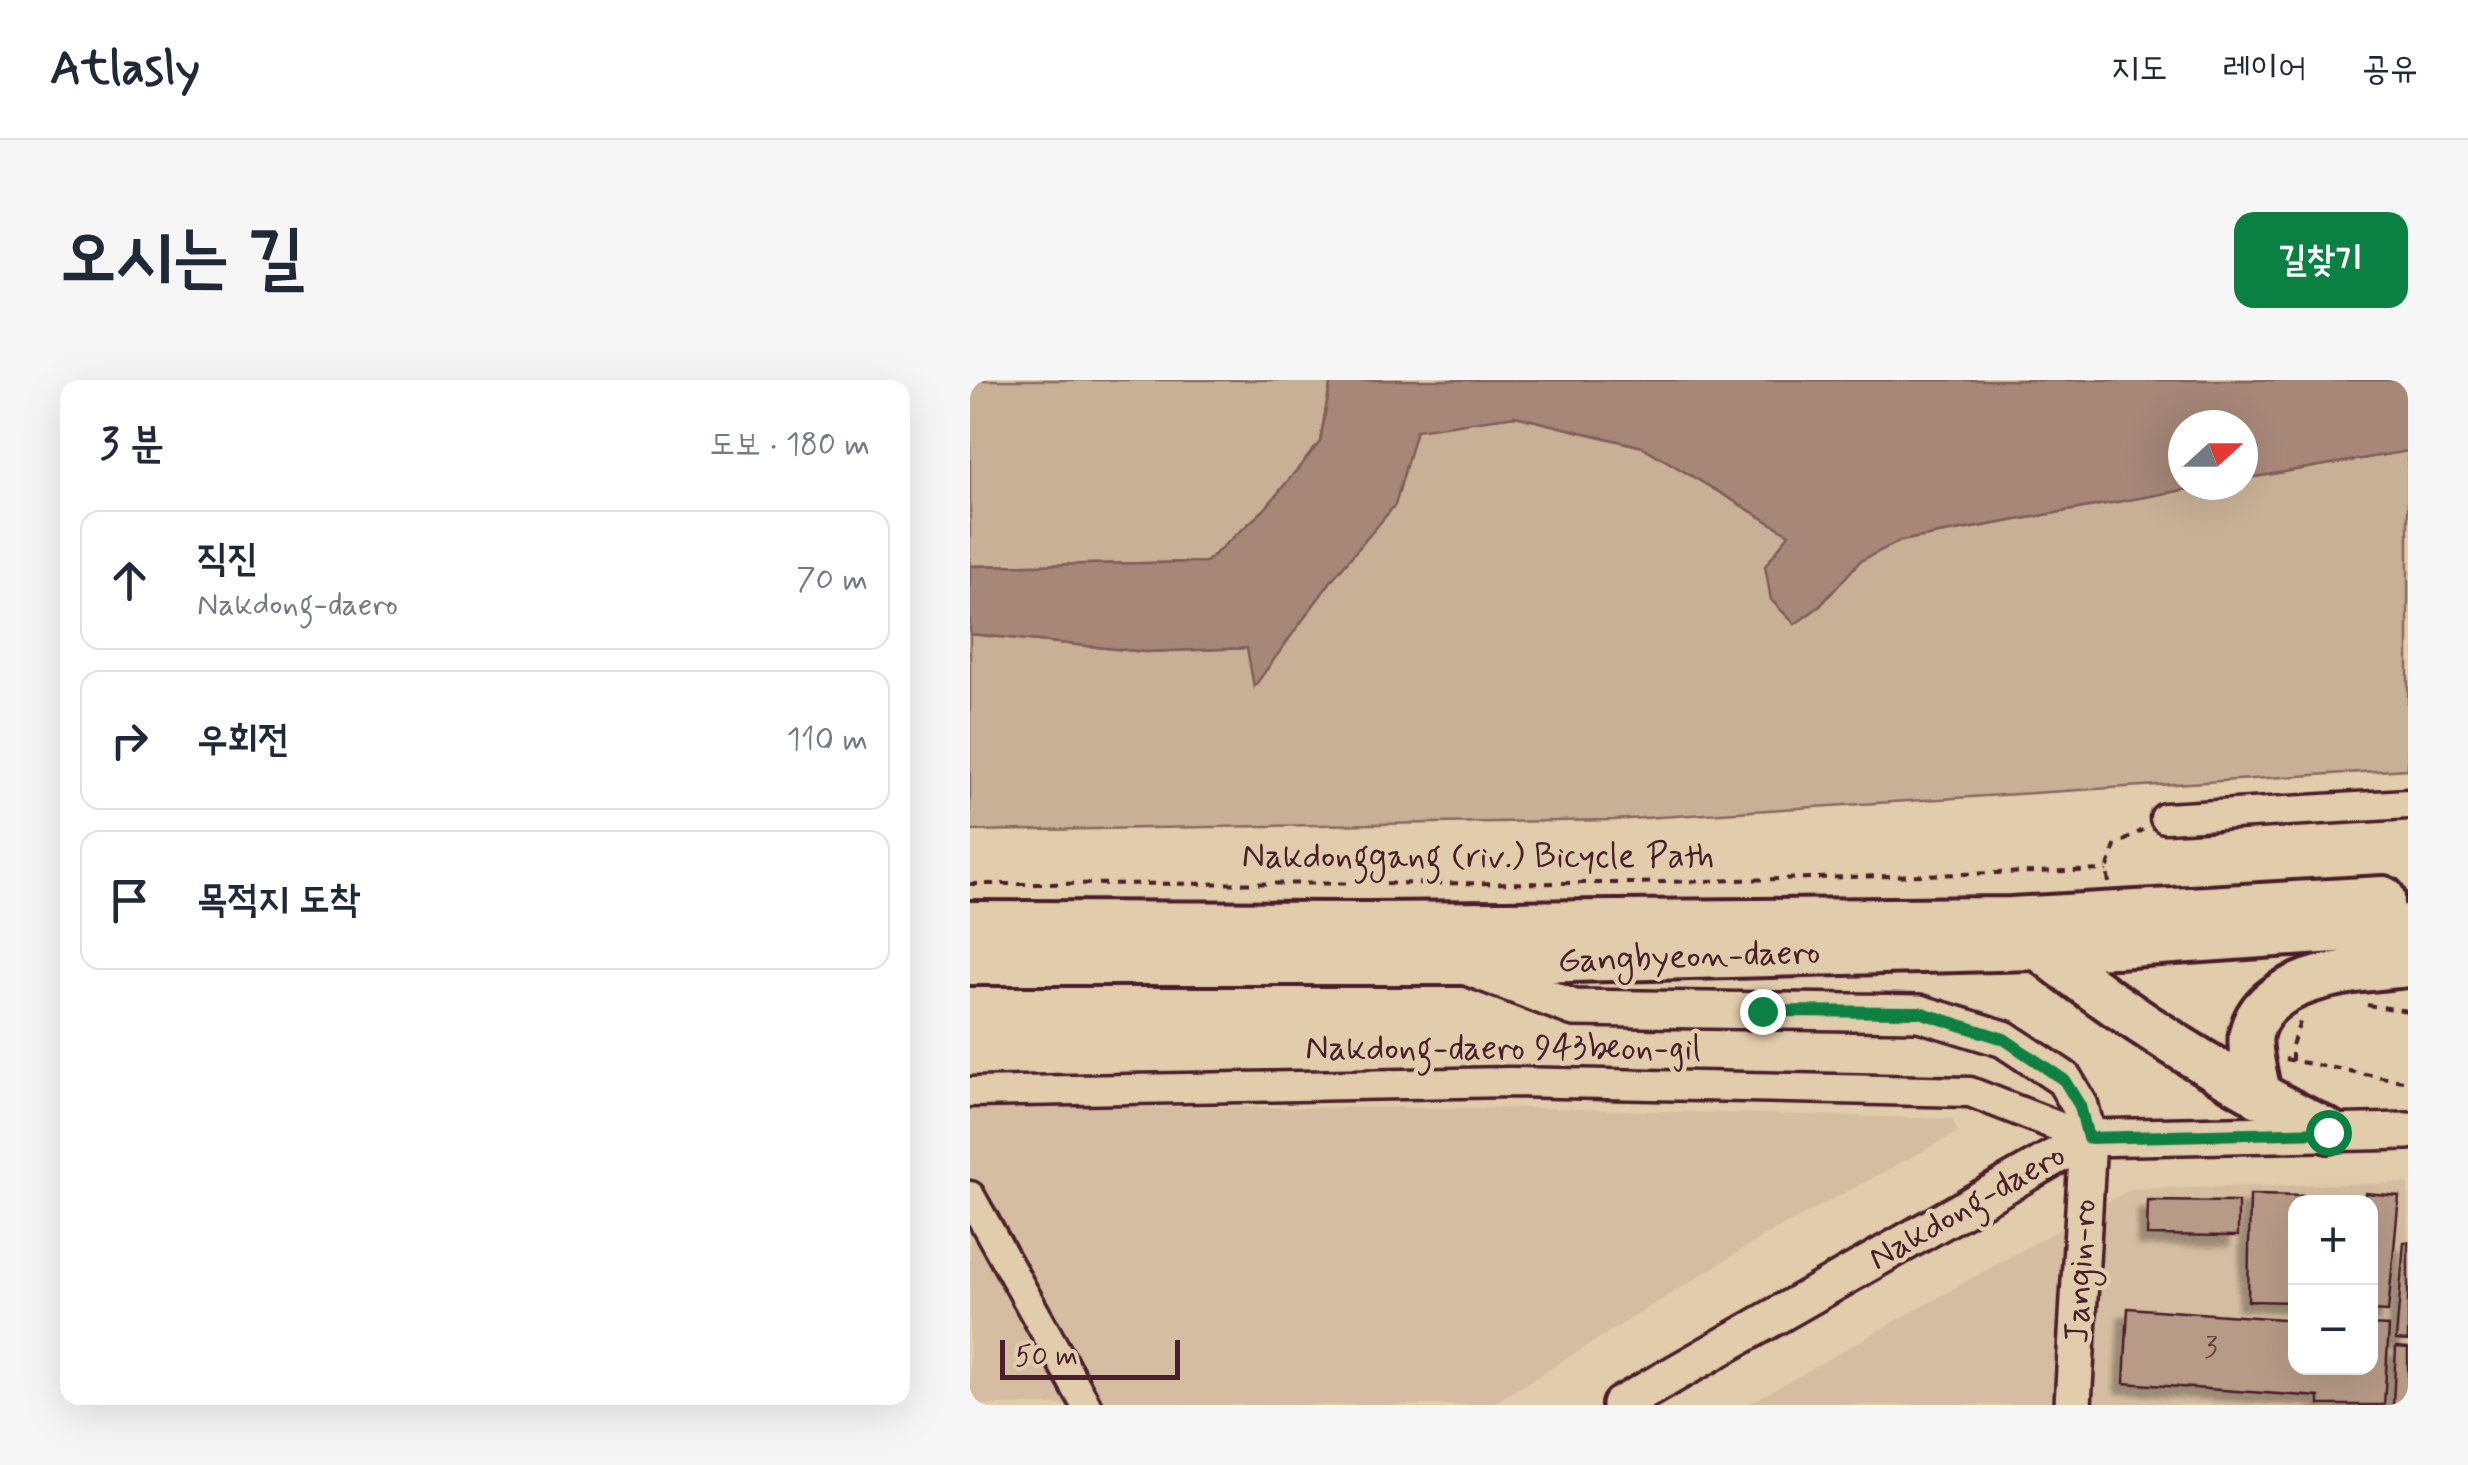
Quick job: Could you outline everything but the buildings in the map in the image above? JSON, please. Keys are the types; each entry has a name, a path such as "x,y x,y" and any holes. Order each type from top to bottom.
{"highway":[{"name":"Gangbyeon-daero","path":"970,923 2011,919 2408,897"},
{"name":"Gangbyeon-daero","path":"970,963 1458,964 2116,946 2408,926"},
{"path":"2039,948 2106,1002 2259,1096 2328,1132"},
{"path":"2259,1096 2251,1034 2264,1011 2280,996 2319,978 2408,965"}],"main road":[{"path":"1458,964 1574,1008 1919,1012 2004,1039 2064,1080 2080,1106 2088,1138"},
{"name":"Nakdong-daero","path":"1620,1405 2088,1138 2408,1131"},
{"name":"Jangin-ro","path":"2074,1405 2088,1138"}],"street":[{"path":"2165,818 2408,804"},
{"name":"Nakdong-daero 943beon-gil","path":"970,1092 1510,1082 1970,1092 2088,1138"},
{"path":"970,1196 1086,1405"}],"path":[{"name":"Nakdonggang (riv.) Bicycle Path","path":"970,884 1611,884 2107,870 2115,846 2165,818"},
{"path":"2364,1004 2408,1010"},
{"path":"2308,1013 2294,1032 2292,1061 2408,1082"}],"shaded area":[{"path":"970,380 1331,380 1320,442 1264,510 1206,562 970,566"},
{"path":"1331,380 2408,380 2408,451 2258,476 2258,410 2168,410 2168,493 1900,541 1860,561 1820,606 1795,624 1771,600 1765,566 1789,534 1643,447 1515,416 1416,430 1395,505 1334,577 1254,687 1247,648 1145,652 970,634 970,566 1206,562 1264,510 1320,442"},
{"path":"1515,416 1643,447 1790,534 1820,606 1860,561 1900,541 2168,493 2168,500 2258,500 2258,476 2408,451 2408,769 1613,820 970,831 970,634 1145,652 1248,648 1254,685 1334,577 1395,505 1416,429"},
{"path":"1539,1108 1952,1119 1958,1132 1766,1235 1491,1405 970,1405 970,1110"},
{"path":"2408,1183 2408,1405 1747,1405 2131,1189"}],"route":[{"path":"1762,1011 1919,1012 2004,1039 2064,1080 2080,1106 2088,1138 2328,1132"}]}
